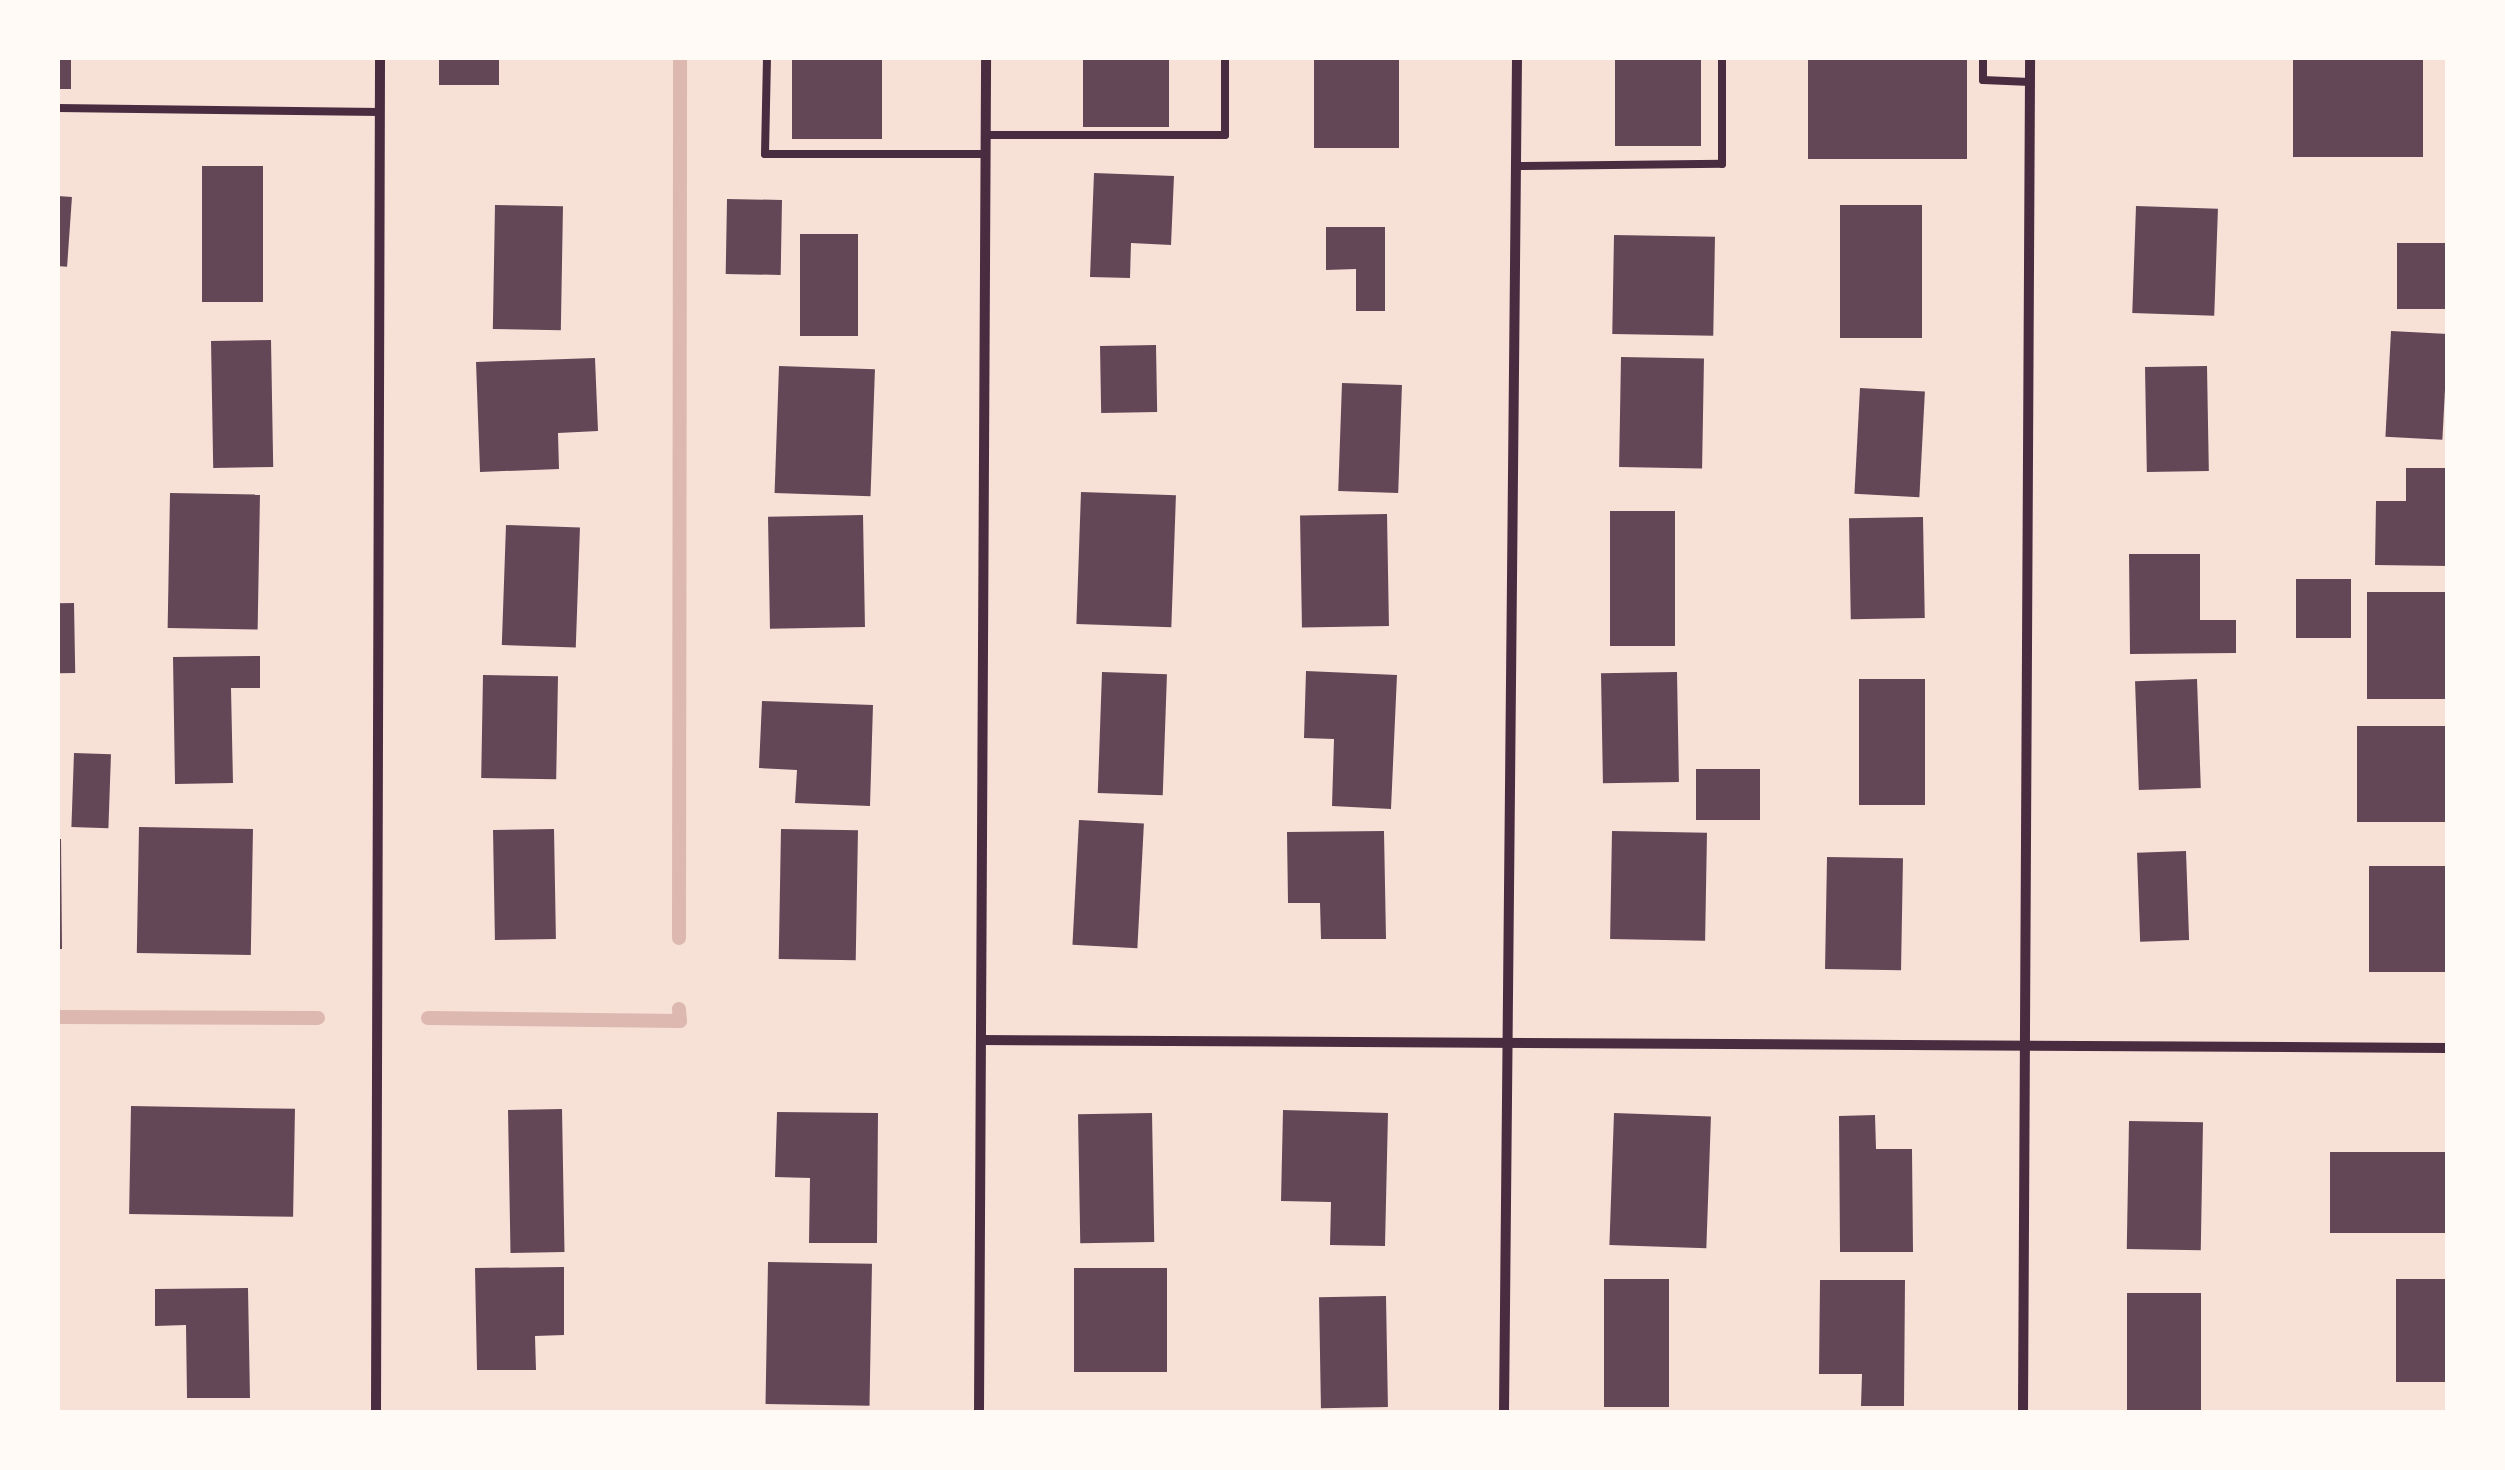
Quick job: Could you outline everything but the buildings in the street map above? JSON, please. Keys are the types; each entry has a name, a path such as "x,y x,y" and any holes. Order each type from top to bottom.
{"street":[{"path":"376,1412 380,58"},
{"path":"979,1412 986,58"},
{"path":"1504,1412 1517,58"},
{"path":"2022,1412 2030,58"},
{"path":"981,1040 2448,1048"}],"lane":[{"path":"767,58 766,154 985,154"},
{"path":"986,135 1225,135 1225,58"},
{"path":"1516,166 1722,164 1722,58"},
{"path":"1983,58 1983,80 2030,82"},
{"path":"58,108 380,112"}],"waterway":[{"path":"679,938 680,58"},
{"path":"428,1018 680,1021 679,1009"},
{"path":"58,1017 318,1018"}]}
